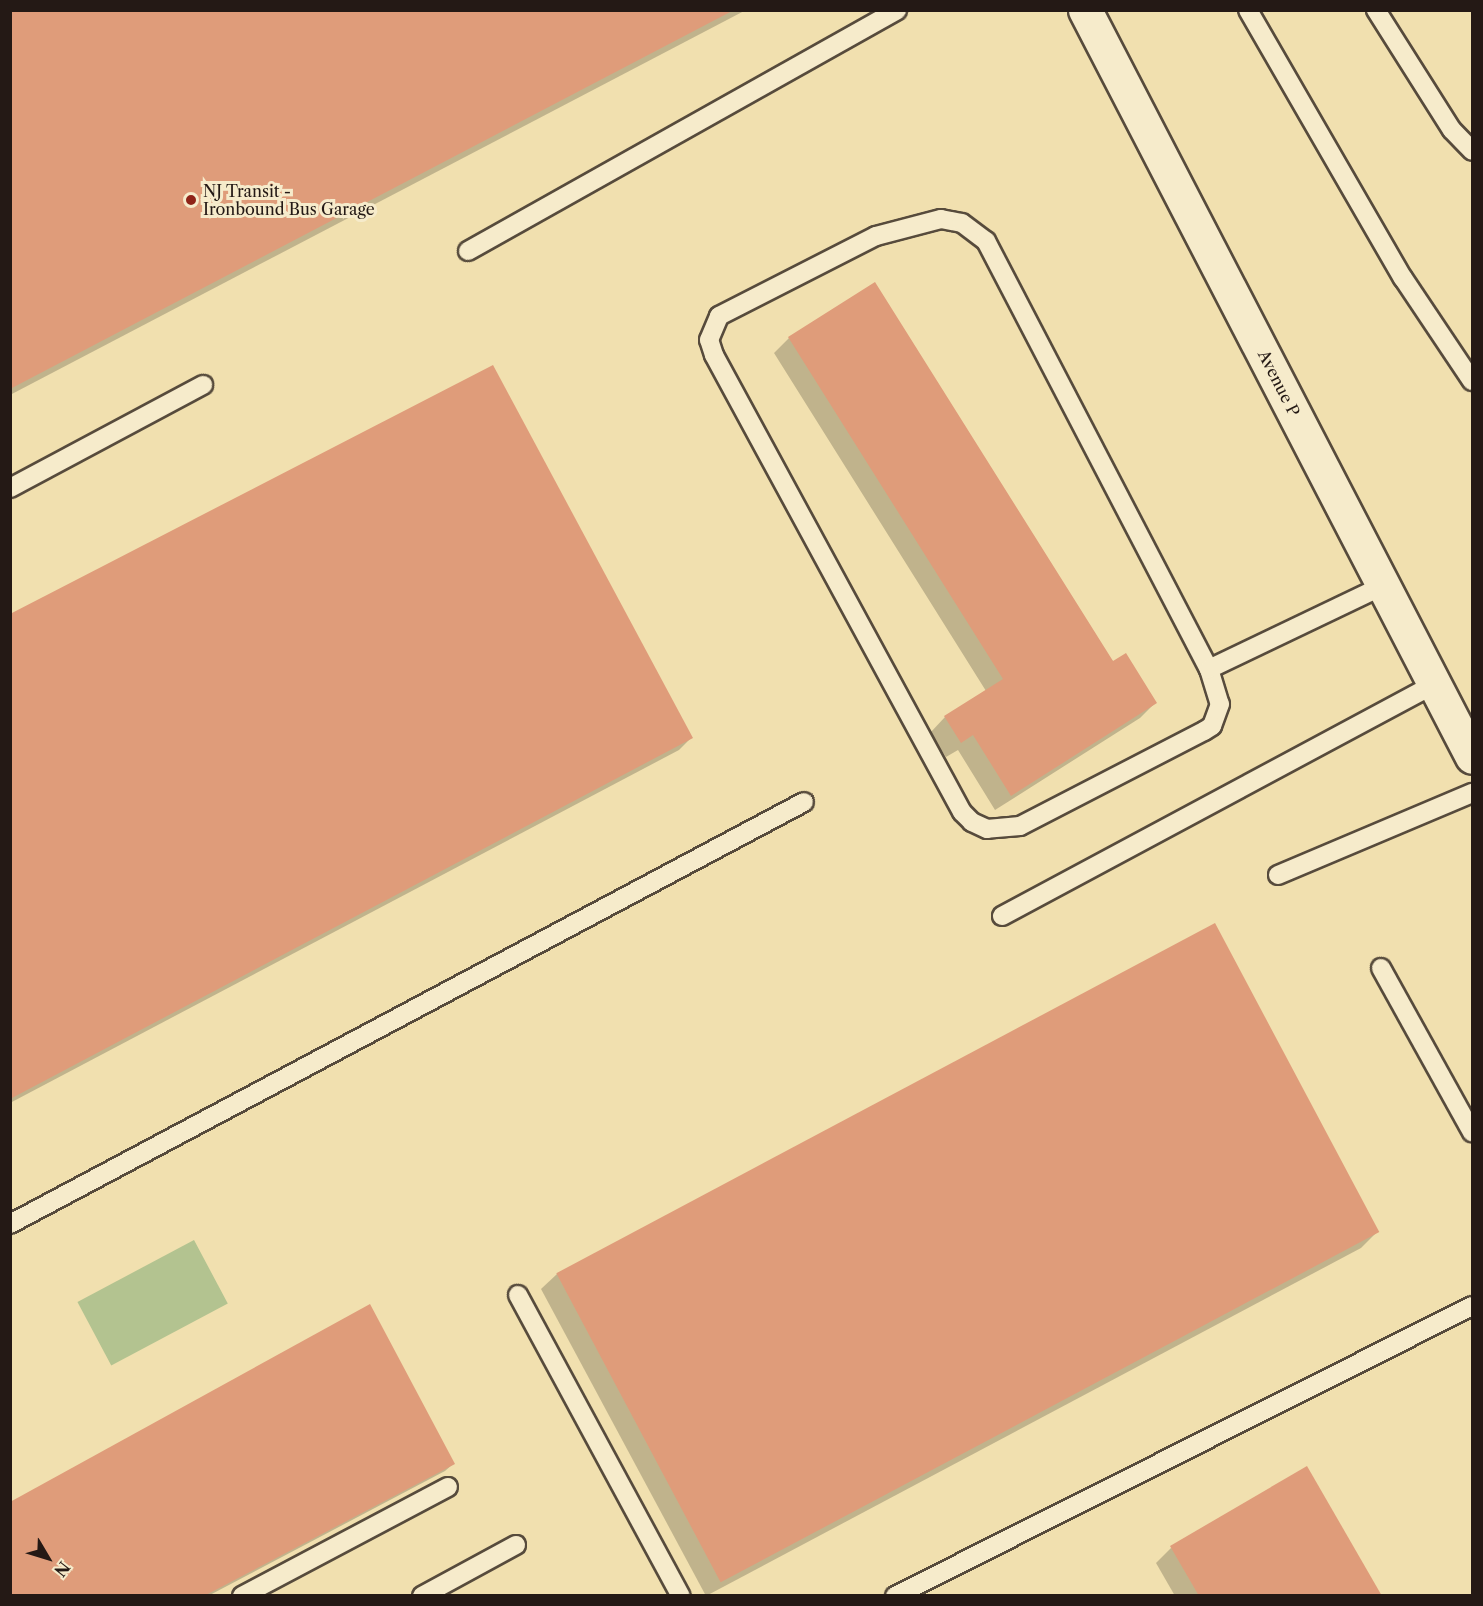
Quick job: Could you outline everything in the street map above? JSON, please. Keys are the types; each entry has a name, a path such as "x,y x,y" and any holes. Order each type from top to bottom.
{"street":[{"name":"Avenue P","path":"1085,10 1473,757"}],"lane":[{"path":"468,251 897,10"},
{"path":"1248,10 1403,279 1473,381"},
{"path":"1376,10 1452,130 1473,151"},
{"path":"940,219 976,230 986,241 1209,669 1220,704 1212,726 1020,826 987,829 972,822 962,812 714,355 709,340 719,316 876,236 940,219"},
{"path":"10,488 202,385"},
{"path":"1209,669 1384,585"},
{"path":"1002,916 1435,684"},
{"path":"1278,875 1473,793"},
{"path":"10,1224 804,802"},
{"path":"1381,968 1473,1132"},
{"path":"518,1295 681,1596"},
{"path":"894,1596 1473,1306"},
{"path":"242,1596 448,1486"},
{"path":"422,1596 516,1545"}],"green space":[{"path":"194,1240 228,1304 111,1366 77,1302"}],"building":[{"name":"NJ Transit - Ironbound Bus Garage","path":"10,10 734,10 10,389"},
{"path":"875,282 1113,661 1126,653 1157,703 1011,796 973,735 961,743 944,716 1003,679 788,337"},
{"path":"493,365 693,738 10,1099 10,614"},
{"path":"1215,923 1379,1232 721,1582 556,1273"},
{"path":"370,1304 455,1464 204,1596 10,1596 10,1502"},
{"path":"1307,1466 1382,1596 1199,1596 1170,1546"}],"place":[{"name":"NJ Transit - Ironbound Bus Garage","path":"191,200"}]}
